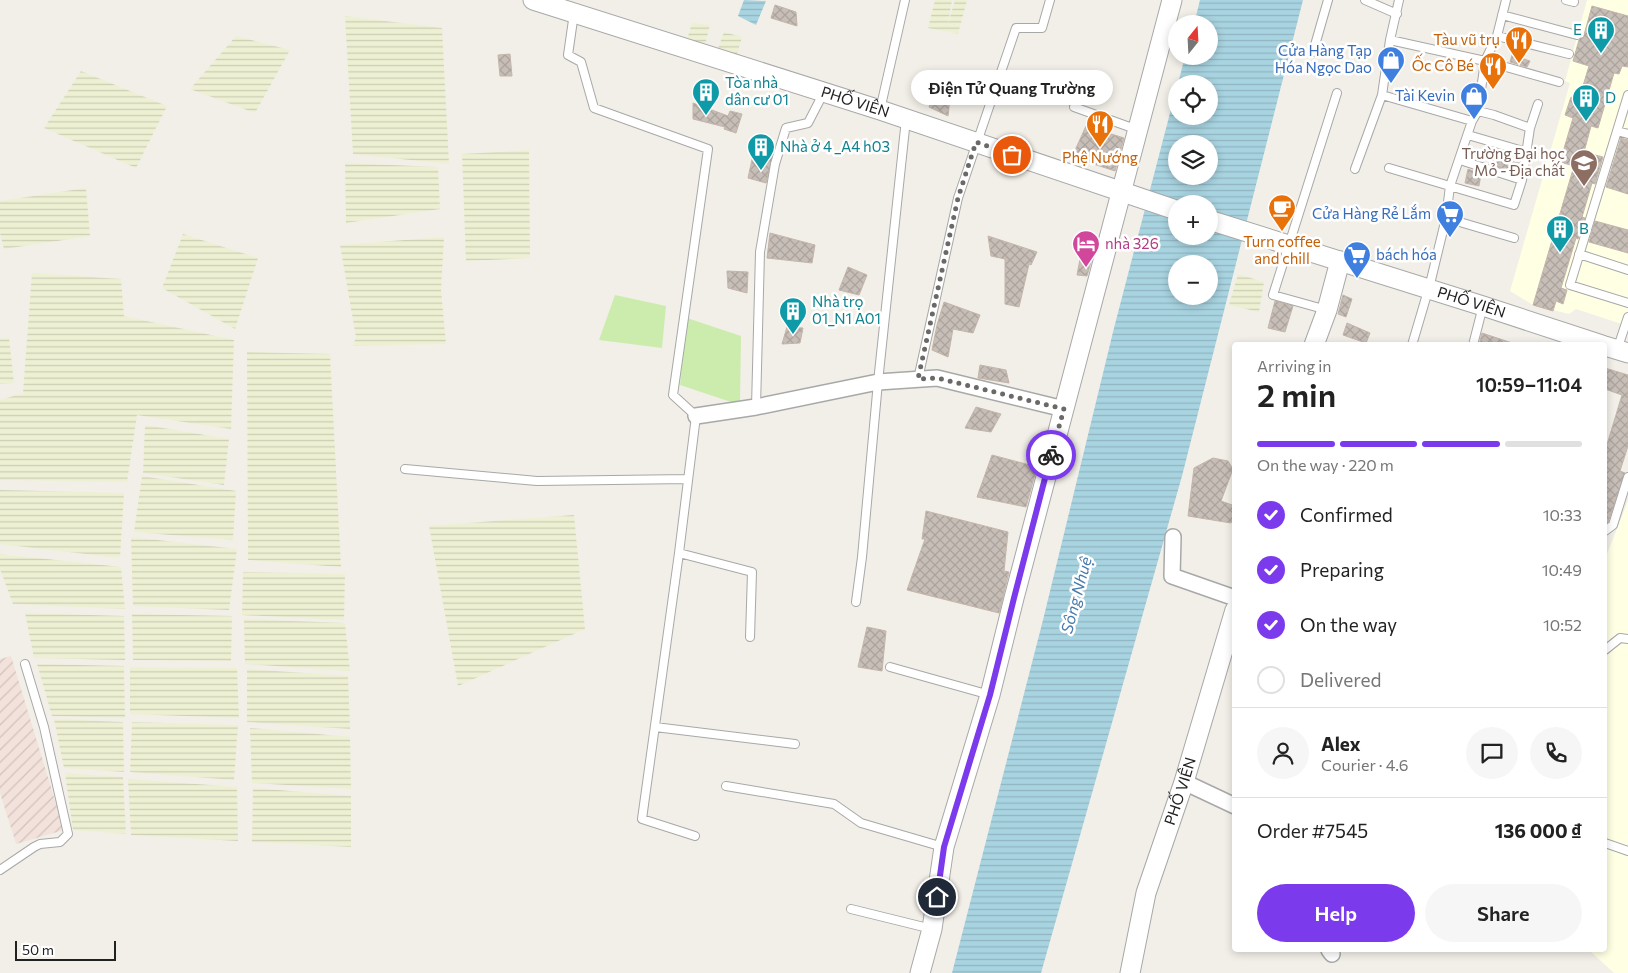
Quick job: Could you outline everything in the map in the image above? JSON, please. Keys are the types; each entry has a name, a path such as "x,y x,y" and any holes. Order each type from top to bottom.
{"street":[{"name":"PHỐ VIÊN","path":"532,0 880,110 1168,207"},
{"path":"920,973 932,929 944,847 990,695 1172,0"},
{"name":"PHỐ VIÊN","path":"1218,223 1592,342"},
{"path":"1315,342 1328,310 1340,262"},
{"path":"696,416 756,407 878,382 937,378 1064,409"},
{"path":"1173,537 1172,576 1232,597"},
{"name":"PHỐ VIÊN","path":"1130,973 1146,893 1184,782 1232,620"},
{"path":"1184,782 1232,805"}],"lane":[{"path":"880,110 905,0"},
{"path":"918,379 958,198 976,142 1016,28 1042,28 1050,0"},
{"path":"1312,52 1328,0"},
{"path":"1365,0 1397,14"},
{"path":"1355,169 1382,94 1390,40 1399,0"},
{"path":"1413,342 1446,218 1450,186 1472,121 1478,111 1485,61 1497,36 1506,0"},
{"path":"574,13 568,55 581,62 594,108 708,149 673,395 696,416 642,818 695,836"},
{"path":"1502,16 1577,34"},
{"path":"1497,36 1570,54"},
{"path":"1390,40 1485,61 1558,82"},
{"path":"756,407 760,252 775,164 786,128 808,124 824,92"},
{"path":"1328,310 1273,295 1337,92"},
{"path":"1382,94 1472,121"},
{"path":"1628,94 1570,286 1628,303"},
{"path":"1389,168 1514,205 1522,180 1530,128 1538,104"},
{"path":"1074,107 1138,130"},
{"path":"1478,111 1530,128"},
{"path":"856,602 906,119"},
{"path":"1617,131 1628,134"},
{"path":"1468,136 1526,152"},
{"path":"1460,160 1522,180"},
{"path":"1446,218 1514,238"},
{"path":"1579,254 1628,270"},
{"path":"1474,342 1483,306"},
{"path":"1613,349 1628,316"},
{"path":"404,469 537,481 688,478"},
{"path":"1607,530 1613,525 1628,477"},
{"path":"679,553 752,572 750,636"},
{"path":"1607,648 1620,638 1628,639"},
{"path":"0,870 34,847 40,844 60,842 68,834 44,727 25,664"},
{"path":"890,667 990,695"},
{"path":"655,726 795,744"},
{"path":"726,786 834,804 861,824 944,847"},
{"path":"1607,844 1628,851"},
{"path":"851,909 932,929"}],"shaded area":[{"path":"935,0 952,0 948,24 955,0 967,0 958,34 928,28"},
{"name":"Trường Đại học Mỏ - Địa chất","path":"1587,0 1628,0 1628,326 1576,309 1569,314 1533,305 1510,291 1570,83 1565,81"},
{"path":"345,16 442,28 449,164 353,154"},
{"path":"692,23 710,25 704,49 686,43"},
{"path":"724,32 742,37 736,58 717,51"},
{"path":"236,36 290,50 255,113 190,89"},
{"path":"81,71 167,106 136,168 44,128"},
{"path":"529,150 530,258 466,261 462,154"},
{"path":"345,163 438,167 440,209 346,223"},
{"path":"86,188 90,236 4,249 0,233 0,201"},
{"path":"183,234 258,258 235,329 162,288"},
{"path":"444,237 441,290 446,344 353,346 356,337 340,245"},
{"path":"32,273 121,279 124,316 234,340 231,429 137,415 127,482 0,480 0,400 23,393"},
{"path":"1238,274 1264,282 1259,312 1229,305"},
{"path":"9,338 14,383 0,384 0,339"},
{"path":"247,352 330,354 341,567 248,560"},
{"path":"145,425 229,439 224,485 143,473"},
{"path":"142,476 236,491 233,540 134,532"},
{"path":"0,490 124,493 120,558 0,544"},
{"path":"1628,501 1628,973 1614,973 1591,952 1607,952 1607,554"},
{"path":"574,515 585,629 458,686 429,526"},
{"path":"131,537 237,549 229,610 133,606"},
{"path":"0,554 121,567 125,609 13,604 0,569"},
{"path":"243,572 345,574 344,620 242,615"},
{"path":"25,613 124,616 125,660 34,658"},
{"path":"132,614 232,616 231,661 133,660"},
{"path":"244,619 345,623 350,671 245,664"},
{"path":"11,656 64,830 16,844 0,793 0,659"},
{"path":"37,664 124,666 125,718 52,716"},
{"path":"130,667 237,668 239,718 130,714"},
{"path":"247,669 348,676 350,729 247,722"},
{"path":"54,719 123,722 124,772 64,768"},
{"path":"132,722 238,725 234,780 130,772"},
{"path":"250,728 350,737 351,789 252,783"},
{"path":"65,773 123,777 126,834 73,830"},
{"path":"128,779 237,787 238,841 131,835"},
{"path":"253,788 351,796 351,847 252,842"}],"green space":[{"path":"615,295 666,306 662,348 599,340"},
{"path":"687,318 741,336 740,405 680,385"}],"water":[{"path":"744,0 766,1 756,25 738,16"},
{"name":"Sông Nhuệ","path":"1200,0 1303,0 1182,476 1041,973 952,973 1168,121 1168,125 1218,125 1218,75 1180,75 1183,65 1218,65 1218,15 1196,15"}],"building":[{"path":"775,5 796,12 797,26 771,18"},
{"path":"1592,6 1628,16 1628,67 1622,66 1619,74 1614,73 1598,128 1591,126 1584,152 1603,157 1595,184 1592,183 1582,217 1585,218 1578,239 1576,238 1561,288 1567,290 1563,304 1556,301 1553,311 1533,305 1574,166 1560,162 1573,118 1565,115 1571,97 1579,99 1589,66 1573,61 1579,40 1584,35"},
{"path":"510,54 512,76 500,76 498,55"},
{"name":"Tàu vũ trụ","path":"1512,55 1530,61 1527,67 1510,62"},
{"path":"933,95 950,98 948,116 929,107"},
{"path":"693,103 728,116 730,111 742,114 736,133 724,129 725,127 693,119"},
{"name":"Phệ Nướng","path":"1086,126 1124,138 1115,171 1072,157"},
{"path":"1621,138 1628,140 1628,194 1606,187"},
{"name":"Nhà ở 4 _A4 h03","path":"760,145 774,150 766,183 748,178 753,155 758,157"},
{"path":"1494,154 1509,161 1519,163 1517,173 1490,164"},
{"path":"1468,169 1481,174 1479,186 1465,183"},
{"path":"1595,221 1628,230 1628,253 1589,242"},
{"path":"770,233 815,245 812,263 767,258"},
{"path":"988,236 1037,252 1031,265 1029,264 1019,307 1005,304 1005,259 991,256"},
{"path":"1085,249 1094,251 1087,276 1077,275 1080,259"},
{"path":"848,267 867,275 859,295 839,290"},
{"path":"727,271 748,272 747,293 728,288"},
{"path":"1343,295 1352,299 1346,317 1338,314"},
{"path":"1275,301 1293,306 1285,332 1268,328"},
{"path":"944,302 980,315 973,333 953,329 948,357 932,350"},
{"path":"1347,323 1370,333 1366,342 1343,335"},
{"name":"Nhà trọ 01_N1 A01","path":"787,327 803,328 800,343 782,344"},
{"path":"1482,333 1509,342 1480,342"},
{"path":"980,365 1006,370 1009,383 978,378"},
{"path":"1607,369 1628,375 1628,446 1620,471 1625,473 1607,523 1607,444 1622,395 1607,390"},
{"path":"976,407 1001,414 991,432 965,428"},
{"path":"992,455 1037,467 1026,507 977,497"},
{"path":"1213,458 1228,461 1232,472 1221,501 1232,505 1231,523 1188,516 1194,468"},
{"path":"926,511 1008,532 1004,571 1009,572 999,613 907,590 925,539 922,539"},
{"path":"867,627 886,631 882,671 858,667"}],"way so far":[{"path":"1012,155 976,142 958,198 918,379 937,378 1064,409 1051,455"}],"place":[{"name":"E","path":"1601,54"},
{"name":"Tàu vũ trụ","path":"1519,64"},
{"name":"Cửa Hàng Tạp Hóa Ngọc Dao","path":"1391,84"},
{"name":"Ốc Cô Bé","path":"1493,90"},
{"name":"Tòa nhà dân cư 01","path":"706,116"},
{"name":"Tài Kevin","path":"1474,120"},
{"name":"D","path":"1586,122"},
{"name":"Phệ Nướng","path":"1100,148"},
{"name":"Điện Tử Quang Trường","path":"1012,155"},
{"name":"Nhà ở 4 _A4 h03","path":"761,171"},
{"name":"Trường Đại học Mỏ - Địa chất","path":"1584,187"},
{"name":"Turn coffee and chill","path":"1282,232"},
{"name":"Cửa Hàng Rẻ Lắm","path":"1450,238"},
{"name":"B","path":"1560,253"},
{"name":"nhà 326","path":"1086,268"},
{"name":"bách hóa","path":"1357,279"},
{"name":"Nhà trọ 01_N1 A01","path":"793,335"}],"route":[{"path":"937,897 944,847 990,695 1051,455"}]}
